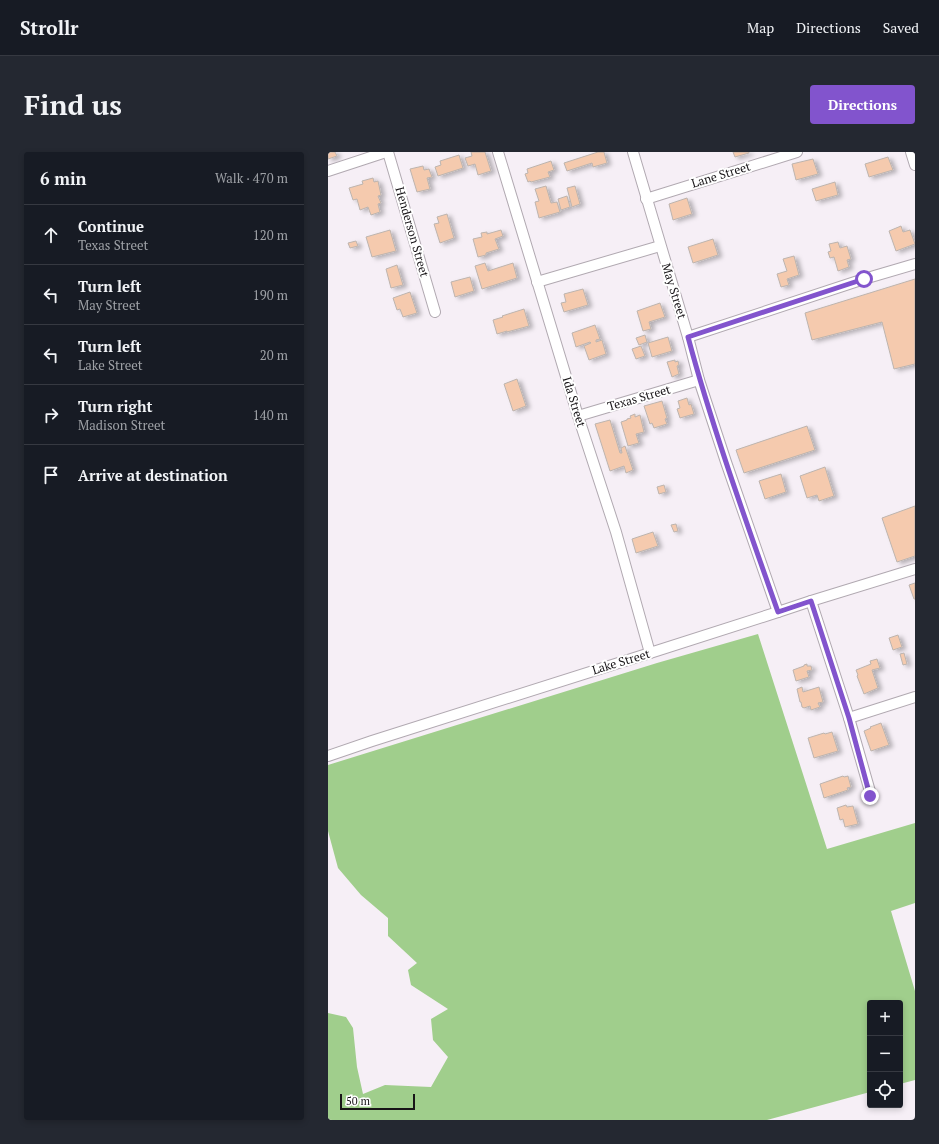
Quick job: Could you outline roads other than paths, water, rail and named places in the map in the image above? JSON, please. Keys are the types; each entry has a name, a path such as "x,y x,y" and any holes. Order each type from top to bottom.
{"street":[{"path":"328,171 387,152"},
{"name":"Henderson Street","path":"387,152 436,312"},
{"name":"Ida Street","path":"498,152 578,416 616,532 650,653"},
{"name":"May Street","path":"633,152 688,337 699,380 778,612"},
{"name":"Lane Street","path":"646,199 796,152"},
{"path":"911,152 915,165"},
{"path":"538,282 660,246"},
{"path":"688,337 864,279 915,264"},
{"name":"Texas Street","path":"578,416 699,380"},
{"name":"Lake Street","path":"328,756 379,738 915,569"},
{"path":"811,601 849,718 870,796"},
{"path":"849,718 915,697"}]}
